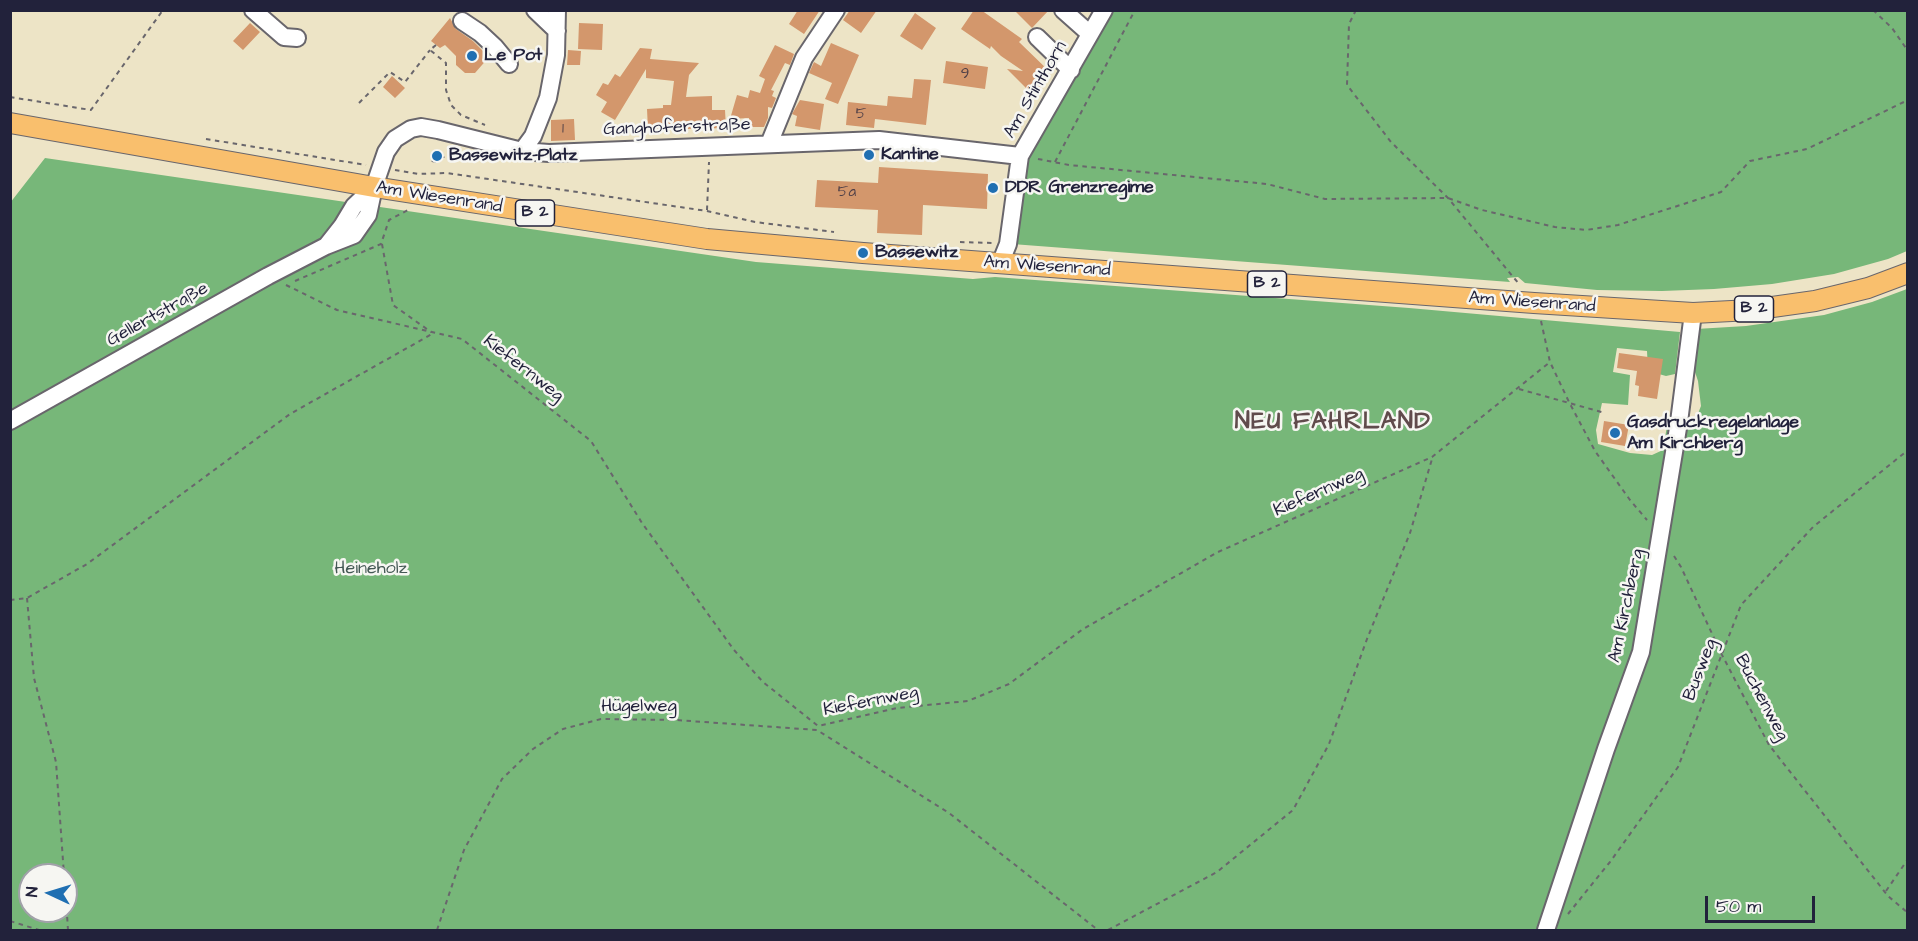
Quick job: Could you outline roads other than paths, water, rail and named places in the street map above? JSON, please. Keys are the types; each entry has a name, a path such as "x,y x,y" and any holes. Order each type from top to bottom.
{"main road":[{"name":"Am Wiesenrand","path":"10,123 374,187 707,239 1000,264 1537,304 1694,313 1750,310 1815,301 1868,288 1908,273"}],"street":[{"path":"253,10 284,38 297,38"},
{"path":"535,10 557,31"},
{"path":"522,151 533,136 548,98 554,70 557,10"},
{"path":"769,144 804,58 836,10"},
{"path":"1063,10 1090,34"},
{"name":"Am Stinthorn","path":"1000,264 1008,244 1020,156 1104,10"},
{"path":"462,21 480,33 509,64"},
{"path":"1037,37 1071,70"},
{"name":"Ganghoferstraße","path":"374,187 386,152 395,139 411,129 422,127 522,151 549,153 879,140 1020,156"},
{"name":"Gellertstraße","path":"10,421 268,276 326,246 354,206 374,187"},
{"name":"Am Kirchberg","path":"1546,930 1641,651 1661,537 1694,313"}],"place":[{"name":"Le Pot","path":"472,56"},
{"name":"Kantine","path":"869,155"},
{"name":"Bassewitz-Platz","path":"437,156"},
{"name":"DDR Grenzregime","path":"993,188"},
{"name":"Bassewitz","path":"863,253"},
{"name":"Gasdruckregelanlage Am Kirchberg","path":"1615,433"}],"district":[{"name":"NEU FAHRLAND","path":"1333,423"}],"park label":[{"name":"Heineholz","path":"371,569"}]}
